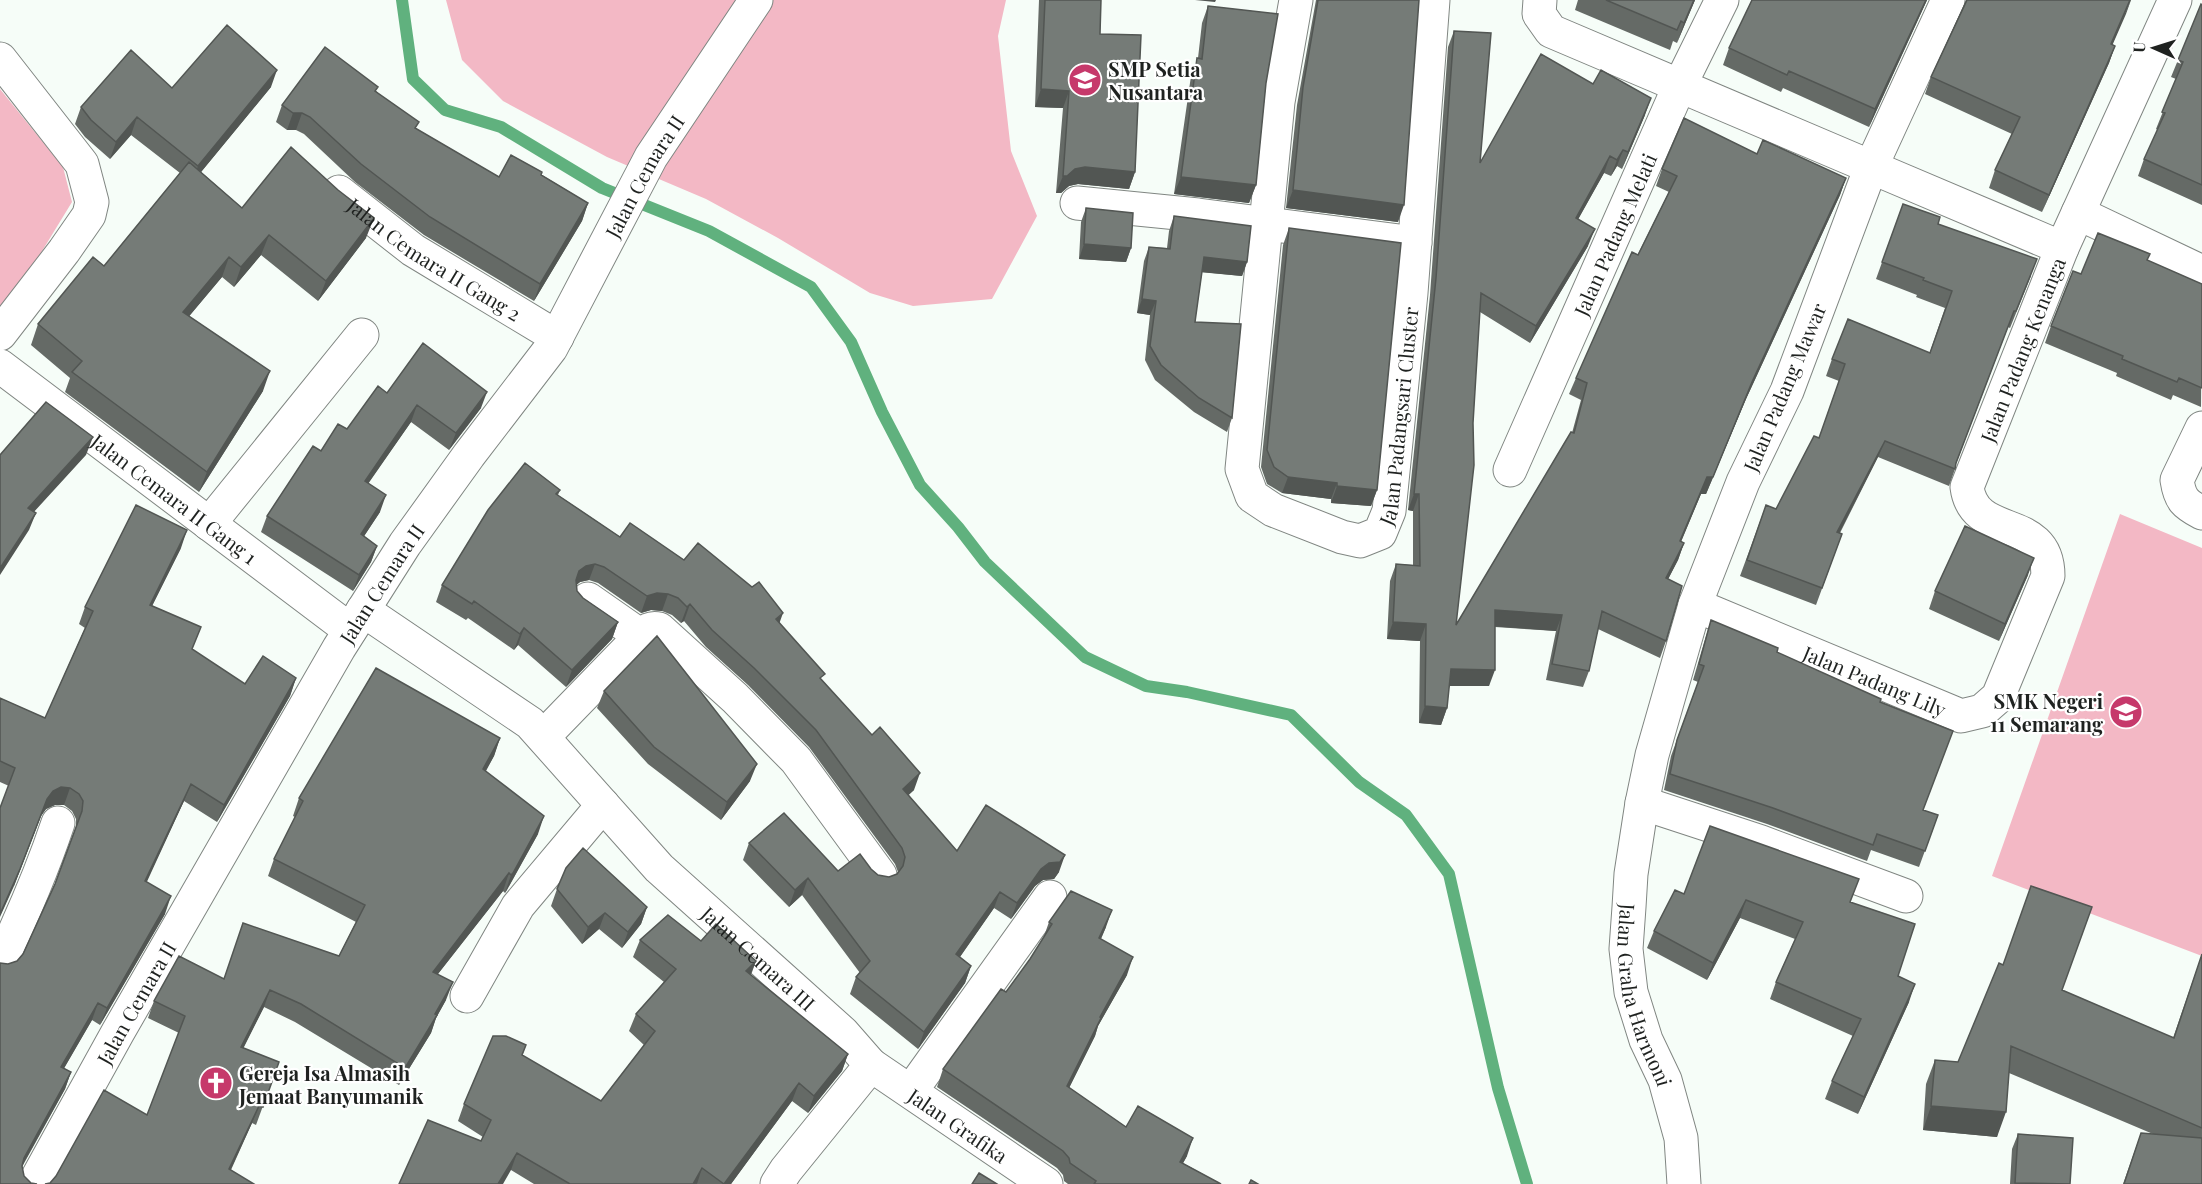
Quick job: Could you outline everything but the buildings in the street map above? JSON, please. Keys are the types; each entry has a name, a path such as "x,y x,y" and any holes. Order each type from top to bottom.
{"street":[{"name":"Jalan Cemara II","path":"34,1184 118,1032 356,620 405,544 469,455 551,348 651,158 756,0"},
{"name":"Jalan Padangsari Cluster","path":"1296,0 1278,102 1242,469 1252,496 1273,510 1342,537 1360,541 1380,533 1389,512 1415,243 1433,0"},
{"path":"1540,0 1539,14 1551,31 1871,167"},
{"name":"Jalan Padang Melati","path":"1510,470 1679,87 1722,0"},
{"name":"Jalan Padang Mawar","path":"1695,606 1743,482 1787,391 1871,167 1948,0"},
{"path":"2062,248 2175,0"},
{"path":"0,59 82,164 92,202 89,214 64,251 0,334"},
{"name":"Jalan Padang Kenanga","path":"1871,167 2062,248 1967,487 1971,505 1979,514 2032,538 2044,552 2048,564 2048,576"},
{"name":"Jalan Cemara II Gang 2","path":"317,172 343,196 413,250 557,337"},
{"path":"1077,203 1198,215 1415,243"},
{"path":"2078,213 2202,272"},
{"path":"209,524 362,335"},
{"name":"Jalan Cemara II Gang 1","path":"0,366 209,524 356,620"},
{"path":"2202,428 2177,480 2178,489 2186,505 2202,513"},
{"name":"Jalan Padang Lily","path":"1695,606 1961,716 1982,711 1998,697 2048,576"},
{"path":"588,599 641,636"},
{"name":"Jalan Graha Harmoni","path":"1684,1184 1681,1138 1665,1080 1646,1040 1631,992 1626,949 1631,874 1642,803 1652,755 1695,606"},
{"name":"Jalan Cemara III","path":"356,620 530,723 659,868 843,1034 871,1065"},
{"path":"543,737 641,636 648,630 660,628 735,698 796,760 880,875"},
{"path":"1642,803 1761,842 1906,896"},
{"path":"467,996 518,906 603,805"},
{"path":"0,963 33,889 58,823"},
{"path":"912,1092 1050,897"},
{"path":"777,1184 871,1065"},
{"name":"Jalan Grafika","path":"871,1065 1046,1184"}],"shaded area":[{"path":"446,0 1006,0 998,36 1011,151 1037,216 992,299 913,306 870,293 778,238 706,199 607,157 503,101 462,60"},
{"path":"0,89 63,167 72,202 0,316"},
{"path":"2120,514 2202,548 2202,956 1992,876"}],"waterway":[{"path":"402,0 413,79 445,110 501,127 602,188 709,231 811,287 851,342 882,412 920,485 958,527 985,562 1085,657 1146,686 1187,692 1291,715 1359,782 1406,815 1449,874 1498,1088 1527,1184"}],"place":[{"name":"SMP Setia Nusantara","path":"1085,80"},
{"name":"SMK Negeri 11 Semarang","path":"2126,712"},
{"name":"Gereja Isa Almasih Jemaat Banyumanik","path":"216,1083"}]}
